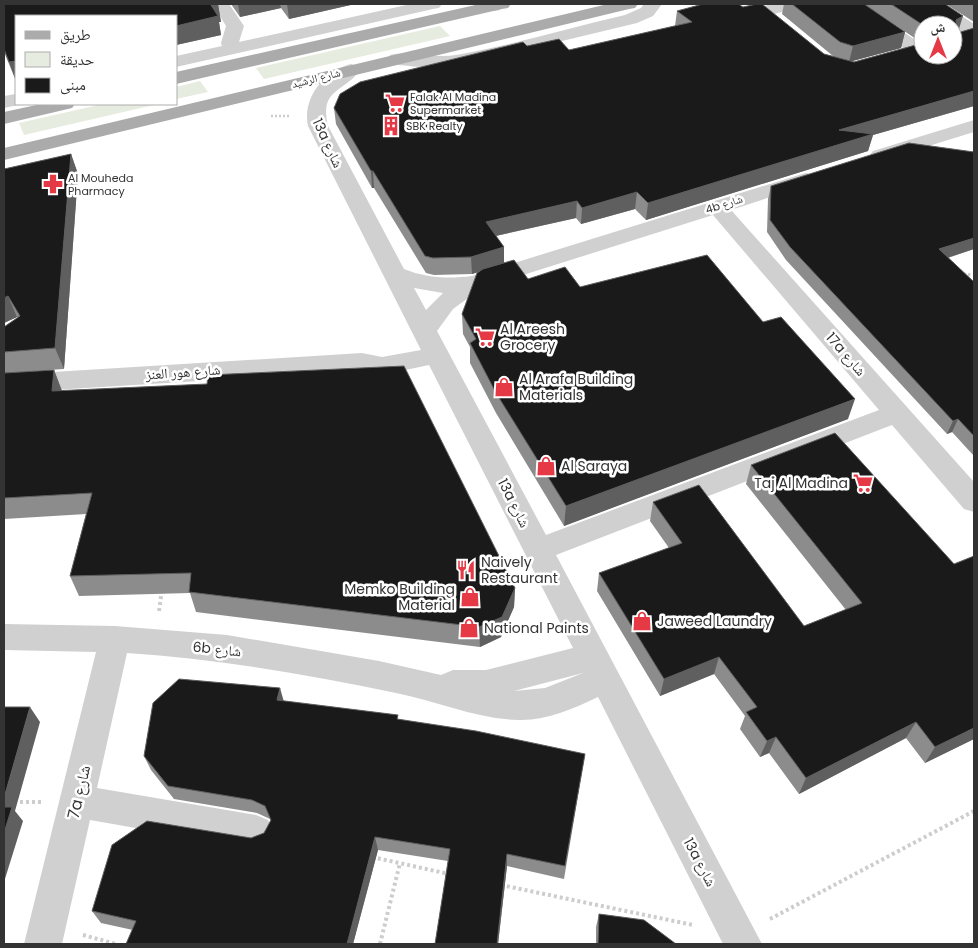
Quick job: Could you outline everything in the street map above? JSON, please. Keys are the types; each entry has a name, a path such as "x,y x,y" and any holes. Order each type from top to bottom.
{"main road":[{"path":"178,78 494,4"},
{"name":"شارع الرشيد","path":"4,154 629,4"},
{"path":"4,118 62,105"}],"street":[{"path":"221,4 235,26 230,43 232,48"},
{"path":"178,62 433,4"},
{"path":"397,59 439,62 469,58 631,19 647,12 653,4"},
{"path":"759,7 793,4"},
{"path":"850,4 913,46"},
{"path":"932,4 972,30 972,36 965,40"},
{"path":"759,7 784,27"},
{"path":"856,24 873,20"},
{"path":"901,56 913,53"},
{"name":"13a شارع","path":"351,70 322,92 316,103 314,115 318,126 432,342 598,668 741,940"},
{"path":"863,161 970,132"},
{"name":"4b شارع","path":"395,274 412,282 432,286 454,286 474,283 829,172"},
{"name":"17a شارع","path":"717,207 974,501"},
{"name":"4b شارع","path":"432,342 432,316 443,303 474,283"},
{"name":"شارع هور العنز","path":"4,384 362,362 382,366 432,342"},
{"path":"538,550 897,413"},
{"name":"6b شارع","path":"4,637 154,642 232,650 289,658 427,685 478,700 507,706 536,705 565,698 598,668"},
{"name":"7a شارع","path":"43,944 78,801 114,640"},
{"path":"78,801 256,832"}],"path":[{"path":"960,274 974,275"},
{"path":"154,642 162,584"},
{"path":"497,884 741,940 974,811"},
{"path":"362,855 458,876"},
{"path":"380,944 400,863"}],"green space":[{"path":"440,26 450,36 264,79 256,68"},
{"path":"200,81 208,92 178,99 178,86"},
{"path":"99,105 154,105 24,135 19,123"}],"building":[{"path":"4,4 216,4 211,5 218,16 178,26 178,15 15,15 15,61 9,62 4,49"},
{"path":"703,4 738,4 743,7 762,4 824,54 854,62 913,46 913,65 963,65 963,31 974,28 974,91 839,130 873,134 648,203 637,192 582,208 577,201 486,222 504,247 471,257 433,258 425,256 334,108 340,94 360,82 523,42 527,46 559,39 569,50 692,22 677,11"},
{"path":"792,4 864,4 905,32 853,46 840,42"},
{"path":"891,4 945,4 962,15 913,15 913,18"},
{"path":"909,143 974,152 974,238 939,249 974,282 974,436 958,419 953,421 790,247 770,220 771,186"},
{"path":"71,154 55,348 4,352 4,327 20,316 8,296 4,298 4,169"},
{"path":"707,255 763,322 781,317 855,399 566,506 496,393 470,343 476,339 462,314 477,273 483,269 514,260 528,279 565,267 580,287"},
{"path":"404,366 515,588 502,617 479,627 189,592 191,573 70,576 92,493 4,498 4,373 54,370 52,391 207,384 208,375"},
{"path":"835,433 954,564 974,556 974,728 935,747 916,722 806,778 776,737 767,741 746,712 757,707 719,657 664,679 599,573 682,543 653,502 699,485 804,626 862,603 751,465"},
{"path":"179,679 280,688 277,700 398,715 397,719 476,731 585,754 565,866 507,854 497,944 435,944 450,849 375,837 347,944 126,944 136,921 92,911 112,845 147,821 251,838 264,833 271,820 265,806 252,800 168,786 144,756 153,703"},
{"path":"4,707 30,707 4,798"},
{"path":"4,807 12,807 4,833"},
{"path":"599,914 644,920 676,944 598,944"}],"place":[{"name":"Falak Al Madina Supermarket","path":"395,103"},
{"name":"SBK Realty","path":"391,126"},
{"name":"Al Mouheda Pharmacy","path":"53,184"},
{"name":"Al Areesh Grocery","path":"485,337"},
{"name":"Al Arafa Building Materials","path":"504,387"},
{"name":"Al Saraya","path":"546,466"},
{"name":"Taj Al Madina","path":"863,483"},
{"name":"Naively Restaurant","path":"466,570"},
{"name":"Memko Building Material","path":"470,597"},
{"name":"Jaweed Laundry","path":"642,621"},
{"name":"National Paints","path":"469,628"}]}
